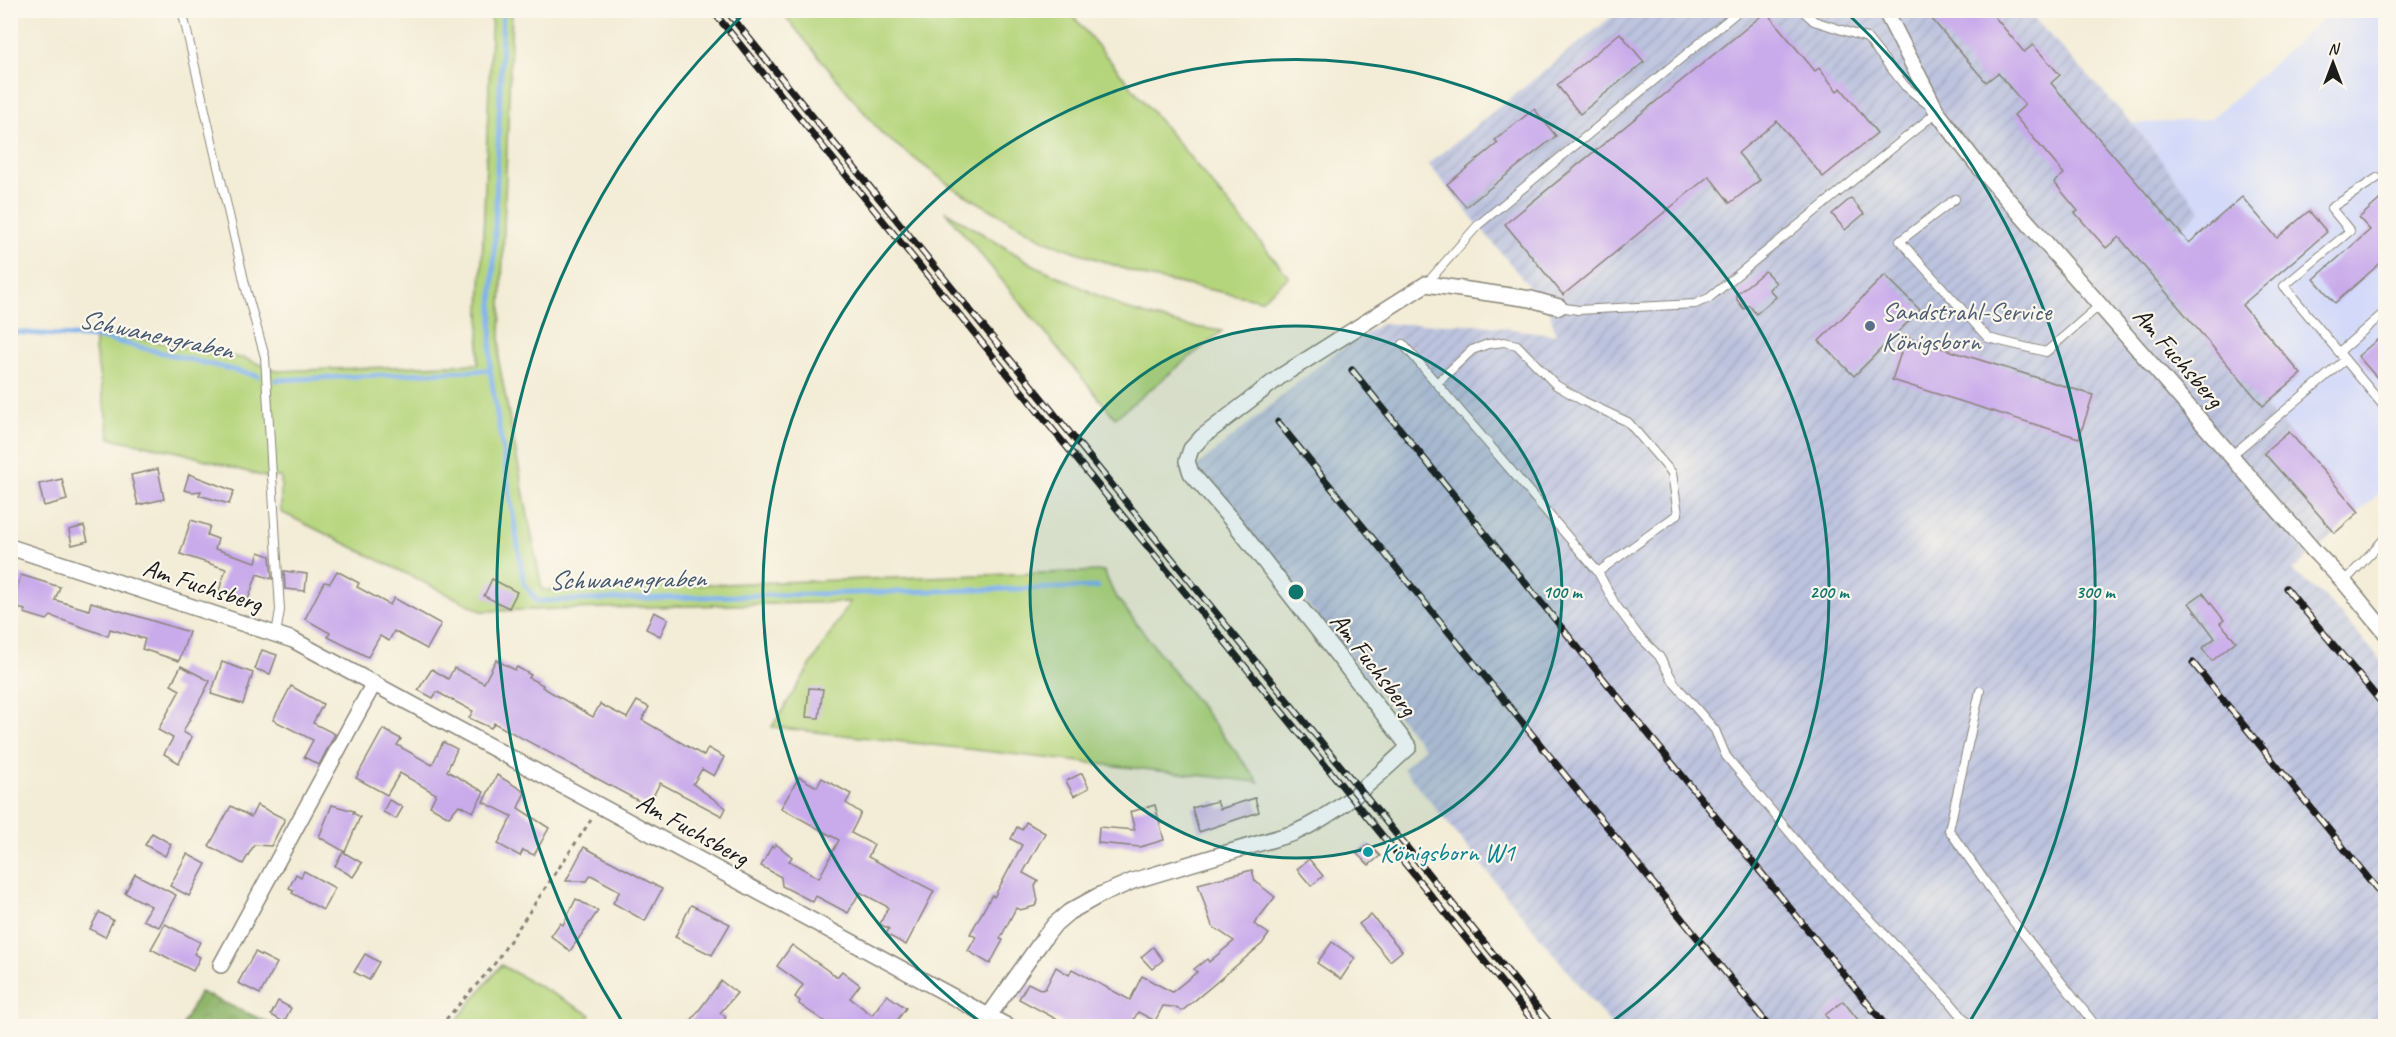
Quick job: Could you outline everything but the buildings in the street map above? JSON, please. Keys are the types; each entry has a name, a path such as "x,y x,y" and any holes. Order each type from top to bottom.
{"street":[{"name":"Am Fuchsberg","path":"1885,10 1937,112 1976,163 2232,454 2314,551 2344,582 2385,633"},
{"name":"Am Fuchsberg","path":"988,1017 1044,938 1069,912 1133,881 1294,833 1316,823 1335,811 1409,747 1236,525 1191,474 1187,461 1191,449 1202,437 1281,376 1426,284"},
{"path":"1426,284 1531,300 1559,307"},
{"name":"Am Fuchsberg","path":"10,547 276,634 312,650 1007,1026"},
{"path":"221,965 375,683"}],"lane":[{"path":"182,10 244,282 265,357 280,610 276,634"},
{"path":"1426,284 1478,225 1740,10"},
{"path":"1559,307 1578,310 1695,304 1709,298 1937,112 1905,86 1867,38 1814,21 1802,10"},
{"path":"2377,178 2331,208 2350,231 2284,286 2385,409"},
{"path":"1955,199 1900,241 1988,338 2046,352 2100,304"},
{"path":"2338,352 2385,311"},
{"path":"1438,382 1472,350 1488,344 1504,342 1518,345 1556,385 1583,401 1628,422 1672,474 1678,514 1598,573"},
{"path":"1404,344 1598,573 1615,604 1638,635 1659,656 1675,684 1715,730 1726,756 1809,856 1950,1002 1970,1026"},
{"path":"2232,454 2345,360"},
{"path":"2344,582 2385,537"},
{"path":"1980,691 1949,830 2013,921 2096,1026"}],"path":[{"path":"440,1026 493,966 600,806"}],"shaded area":[{"path":"1619,11 2027,11 2133,124 2201,211 2178,230 2301,374 2264,407 2359,512 2292,571 2324,596 2385,665 2385,1026 1612,1026 1403,768 1424,748 1196,467 1333,354 1381,324 1475,324 1556,335 1550,312 1428,164"},
{"path":"2332,11 2385,11 2385,488 2359,512 2289,432 2263,406 2301,374 2178,230 2201,211 2133,124 2211,119"}],"green space":[{"path":"492,11 512,11 499,363 542,590 1104,571 1114,594 1259,782 772,727 850,602 482,611 281,512 281,477 265,477 179,452 110,438 95,350 95,330 246,359 277,371 478,364"},
{"path":"781,11 1069,11 1289,277 1261,300 1147,277 1046,241 955,189 882,134"},
{"path":"945,211 1032,264 1126,309 1182,325 1222,331 1115,418"},
{"path":"501,965 591,1015 583,1026 452,1026"},
{"path":"200,992 276,1026 182,1026"}],"waterway":[{"path":"490,370 503,10"},
{"name":"Schwanengraben","path":"10,332 102,338 258,376"},
{"name":"Schwanengraben","path":"276,380 490,370 524,583 537,601 1098,587"}],"railway":[{"path":"712,10 1537,1026"},
{"path":"726,10 1552,1026"},
{"path":"1352,370 1886,1026"},
{"path":"1278,422 1769,1026"},
{"path":"2286,588 2386,708"},
{"path":"2193,663 2386,900"}],"place":[{"name":"Sandstrahl-Service Königsborn","path":"1870,326"},
{"name":"Königsborn W1","path":"1368,852"}]}
